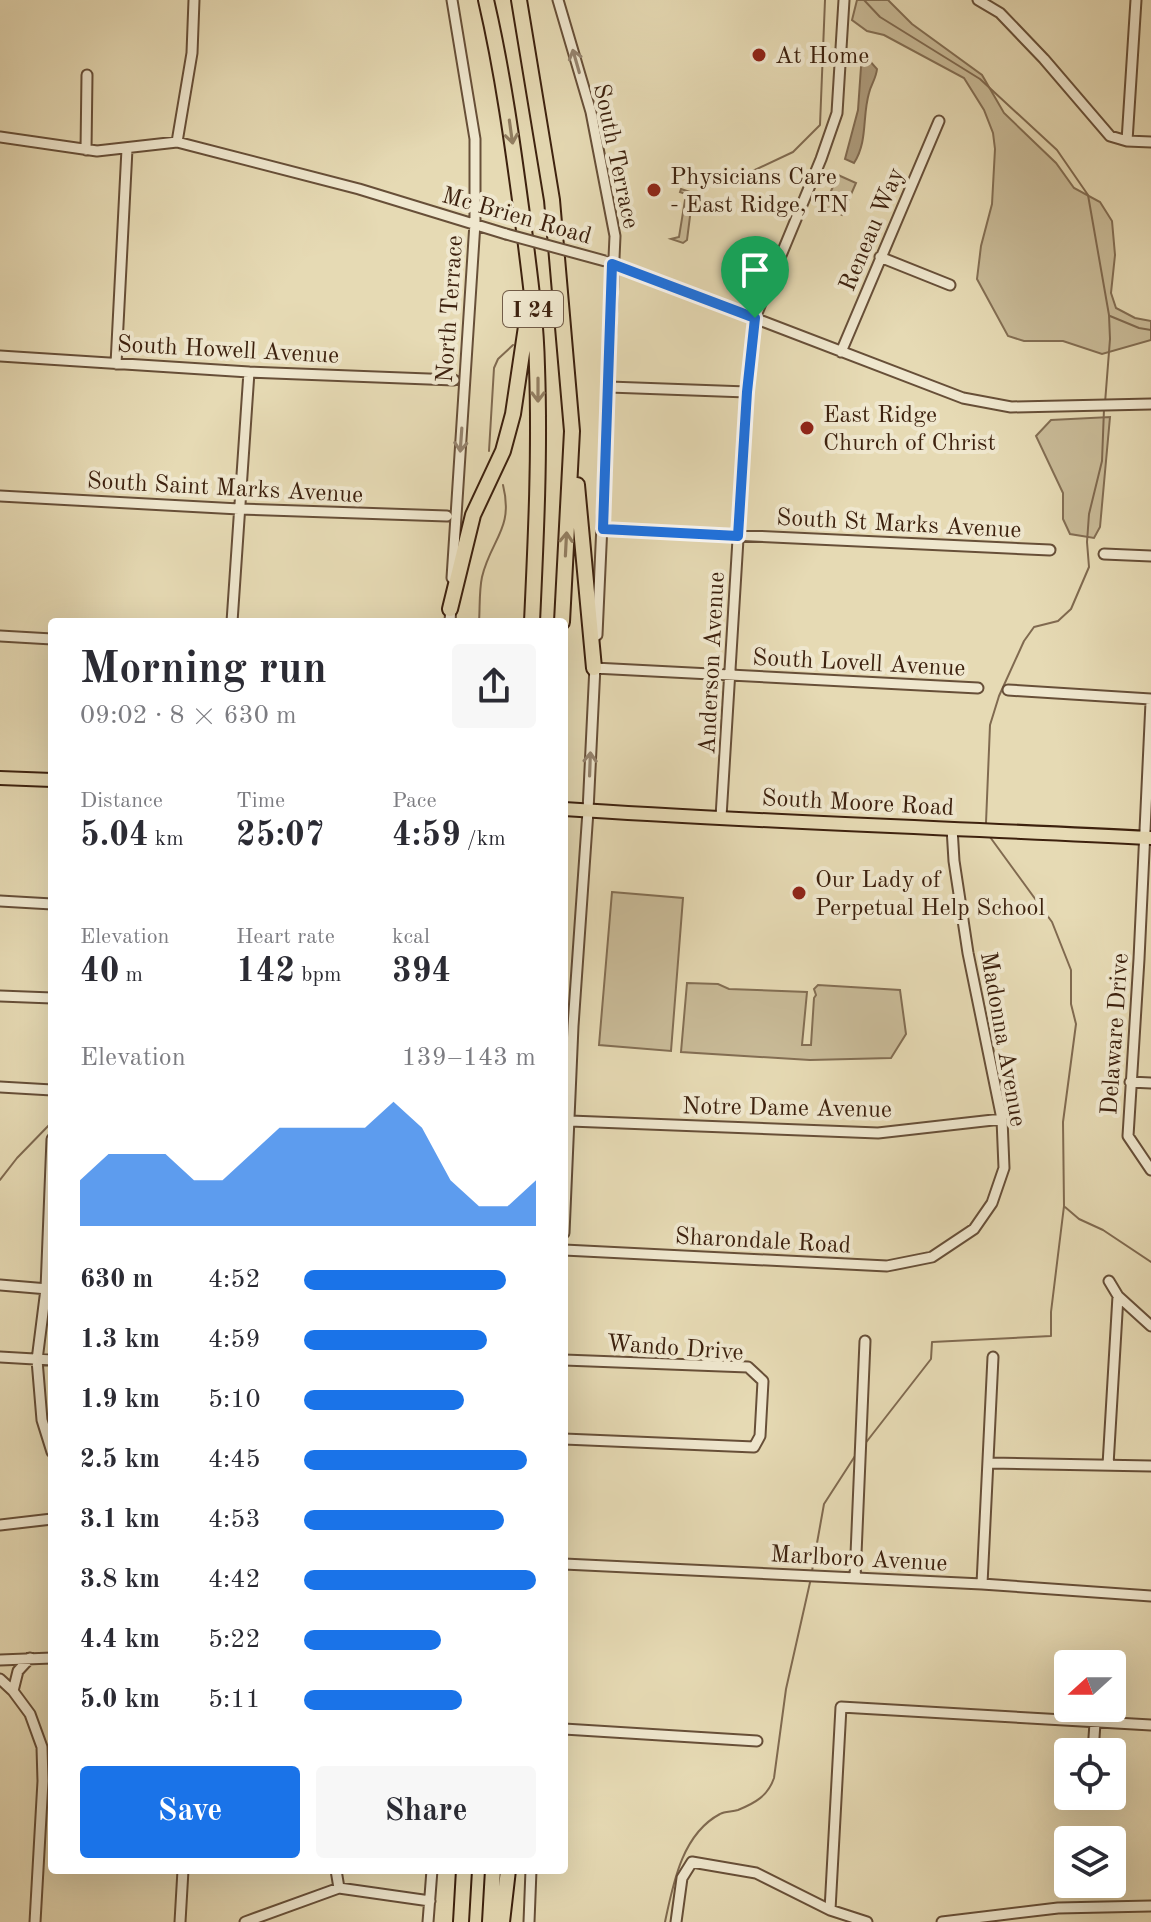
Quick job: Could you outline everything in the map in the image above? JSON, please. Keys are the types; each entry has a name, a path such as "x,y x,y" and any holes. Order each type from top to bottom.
{"highway":[{"name":"I 24","path":"486,0 501,64 532,289 537,364 538,499 532,618"},
{"name":"I 24","path":"519,0 552,200 572,431 562,618"},
{"path":"450,616 473,515 503,451 513,414 532,289"},
{"path":"572,431 594,668"},
{"path":"461,1917 462,1874"},
{"path":"490,1922 493,1874"},
{"path":"502,1922 508,1874"}],"main road":[{"path":"0,778 48,780"},
{"name":"South Moore Road","path":"576,810 1148,838"}],"street":[{"path":"177,142 192,53 194,0"},
{"name":"North Terrace","path":"450,616 475,223 475,139 452,0"},
{"name":"South Terrace","path":"558,0 591,112 615,236 609,263 609,387 594,668 576,810 568,1158"},
{"name":"Anderson Avenue","path":"721,817 747,392 755,318 837,113 844,0"},
{"path":"978,0 1000,13 1110,136 1127,141 1151,142"},
{"path":"1127,141 1136,0"},
{"path":"86,150 87,75"},
{"name":"Reneau Way","path":"841,352 939,121"},
{"name":"Mc Brien Road","path":"0,137 86,150 127,149 177,142 359,189 609,263 963,398 1011,407 1151,404"},
{"path":"116,364 127,149"},
{"path":"880,257 950,285"},
{"name":"South Howell Avenue","path":"0,356 249,372 454,380"},
{"path":"232,618 249,372"},
{"path":"609,387 747,392"},
{"name":"South Saint Marks Avenue","path":"0,496 447,516"},
{"name":"South St Marks Avenue","path":"603,529 1050,550"},
{"path":"1104,554 1151,556"},
{"path":"0,636 48,639"},
{"name":"South Lovell Avenue","path":"594,668 978,688"},
{"path":"1008,690 1151,700"},
{"name":"Delaware Drive","path":"1151,700 1148,838 1128,1136 1151,1170"},
{"name":"Madonna Avenue","path":"952,828 968,953 1002,1119 1004,1168 992,1203 974,1229 957,1243"},
{"path":"0,901 48,904"},
{"path":"1139,959 1151,960"},
{"path":"0,996 48,998"},
{"path":"1130,1082 1151,1083"},
{"path":"0,1087 48,1090"},
{"name":"Notre Dame Avenue","path":"570,1121 878,1133 1002,1119"},
{"name":"Sharondale Road","path":"568,1250 887,1266 932,1257 957,1243"},
{"path":"1109,1281 1118,1296 1151,1326"},
{"path":"0,1285 48,1289"},
{"path":"48,1295 37,1360 42,1420 48,1439"},
{"path":"1108,1465 1118,1296"},
{"path":"855,1578 865,1341"},
{"path":"0,1357 48,1360"},
{"path":"982,1584 993,1357"},
{"name":"Wando Drive","path":"568,1360 748,1367 763,1381 760,1436 754,1447 568,1439"},
{"path":"989,1463 1151,1466"},
{"path":"0,1525 48,1519"},
{"name":"Marlboro Avenue","path":"568,1564 982,1584 1151,1596"},
{"path":"13,1691 18,1671 30,1658"},
{"path":"0,1660 48,1658"},
{"path":"0,1679 30,1714 42,1747 35,1922"},
{"path":"830,1910 841,1707 1151,1725"},
{"path":"1094,1738 1095,1723"},
{"path":"568,1729 757,1741"},
{"path":"676,1922 682,1878 692,1862 756,1873 830,1910 867,1922"},
{"path":"180,1922 183,1874"},
{"path":"337,1874 339,1888"},
{"path":"428,1922 432,1874"},
{"path":"529,1922 531,1874"},
{"path":"245,1922 339,1888 430,1901"},
{"path":"942,1922 1058,1908 1151,1906"}],"shaded area":[{"path":"857,0 888,0 912,24 982,75 1004,113 1056,163 1074,188 1100,202 1112,221 1115,255 1111,293 1116,308 1135,318 1151,321 1151,340 1102,354 1063,341 1024,341 1008,336 977,279 981,246 992,204 995,149 993,133 984,110 964,78 884,35 867,31 852,20"},
{"path":"868,59 877,69 867,102 863,138 854,163 845,159 858,110 861,67"},
{"path":"838,175 856,183 842,215 824,207"},
{"path":"681,189 693,193 687,240 683,243 671,239 679,237 686,194 680,192"},
{"path":"1110,417 1100,527 1094,538 1070,534 1063,519 1063,493 1036,436 1051,420"},
{"path":"612,892 683,898 671,1051 599,1045"},
{"path":"687,983 718,984 729,989 807,992 802,1045 811,1045 814,989 818,985 900,990 906,1034 891,1058 810,1060 681,1052"}],"waterway":[{"path":"742,176 793,152 820,125 825,0"},
{"path":"864,0 880,17 980,79 1057,150 1088,195 1109,315 1105,403"},
{"path":"1110,316 1151,330"},
{"path":"489,451 494,368 498,359 513,345"},
{"path":"986,823 990,725 999,696 1024,641 1034,627 1058,621 1071,609 1089,567 1089,514 1102,461 1104,409"},
{"path":"479,618 482,577 506,513 503,485"},
{"path":"864,1445 931,1359 932,1342 1051,1336 1064,1206 1063,1122 1076,1024 1071,1004 1071,970 1052,922 990,837"},
{"path":"0,1180 48,1126"},
{"path":"1065,1207 1079,1219 1103,1230 1151,1262"},
{"path":"812,1571 824,1504 855,1456"},
{"path":"665,1922 681,1861 696,1834 720,1814 755,1802 774,1778 786,1689 811,1578"}],"place":[{"name":"At Home","path":"759,55"},
{"name":"Physicians Care - East Ridge, TN","path":"654,190"},
{"name":"East Ridge Church of Christ","path":"807,428"},
{"name":"Our Lady of Perpetual Help School","path":"799,893"}],"route":[{"path":"612,264 755,318 738,536 603,529 612,264"}]}
